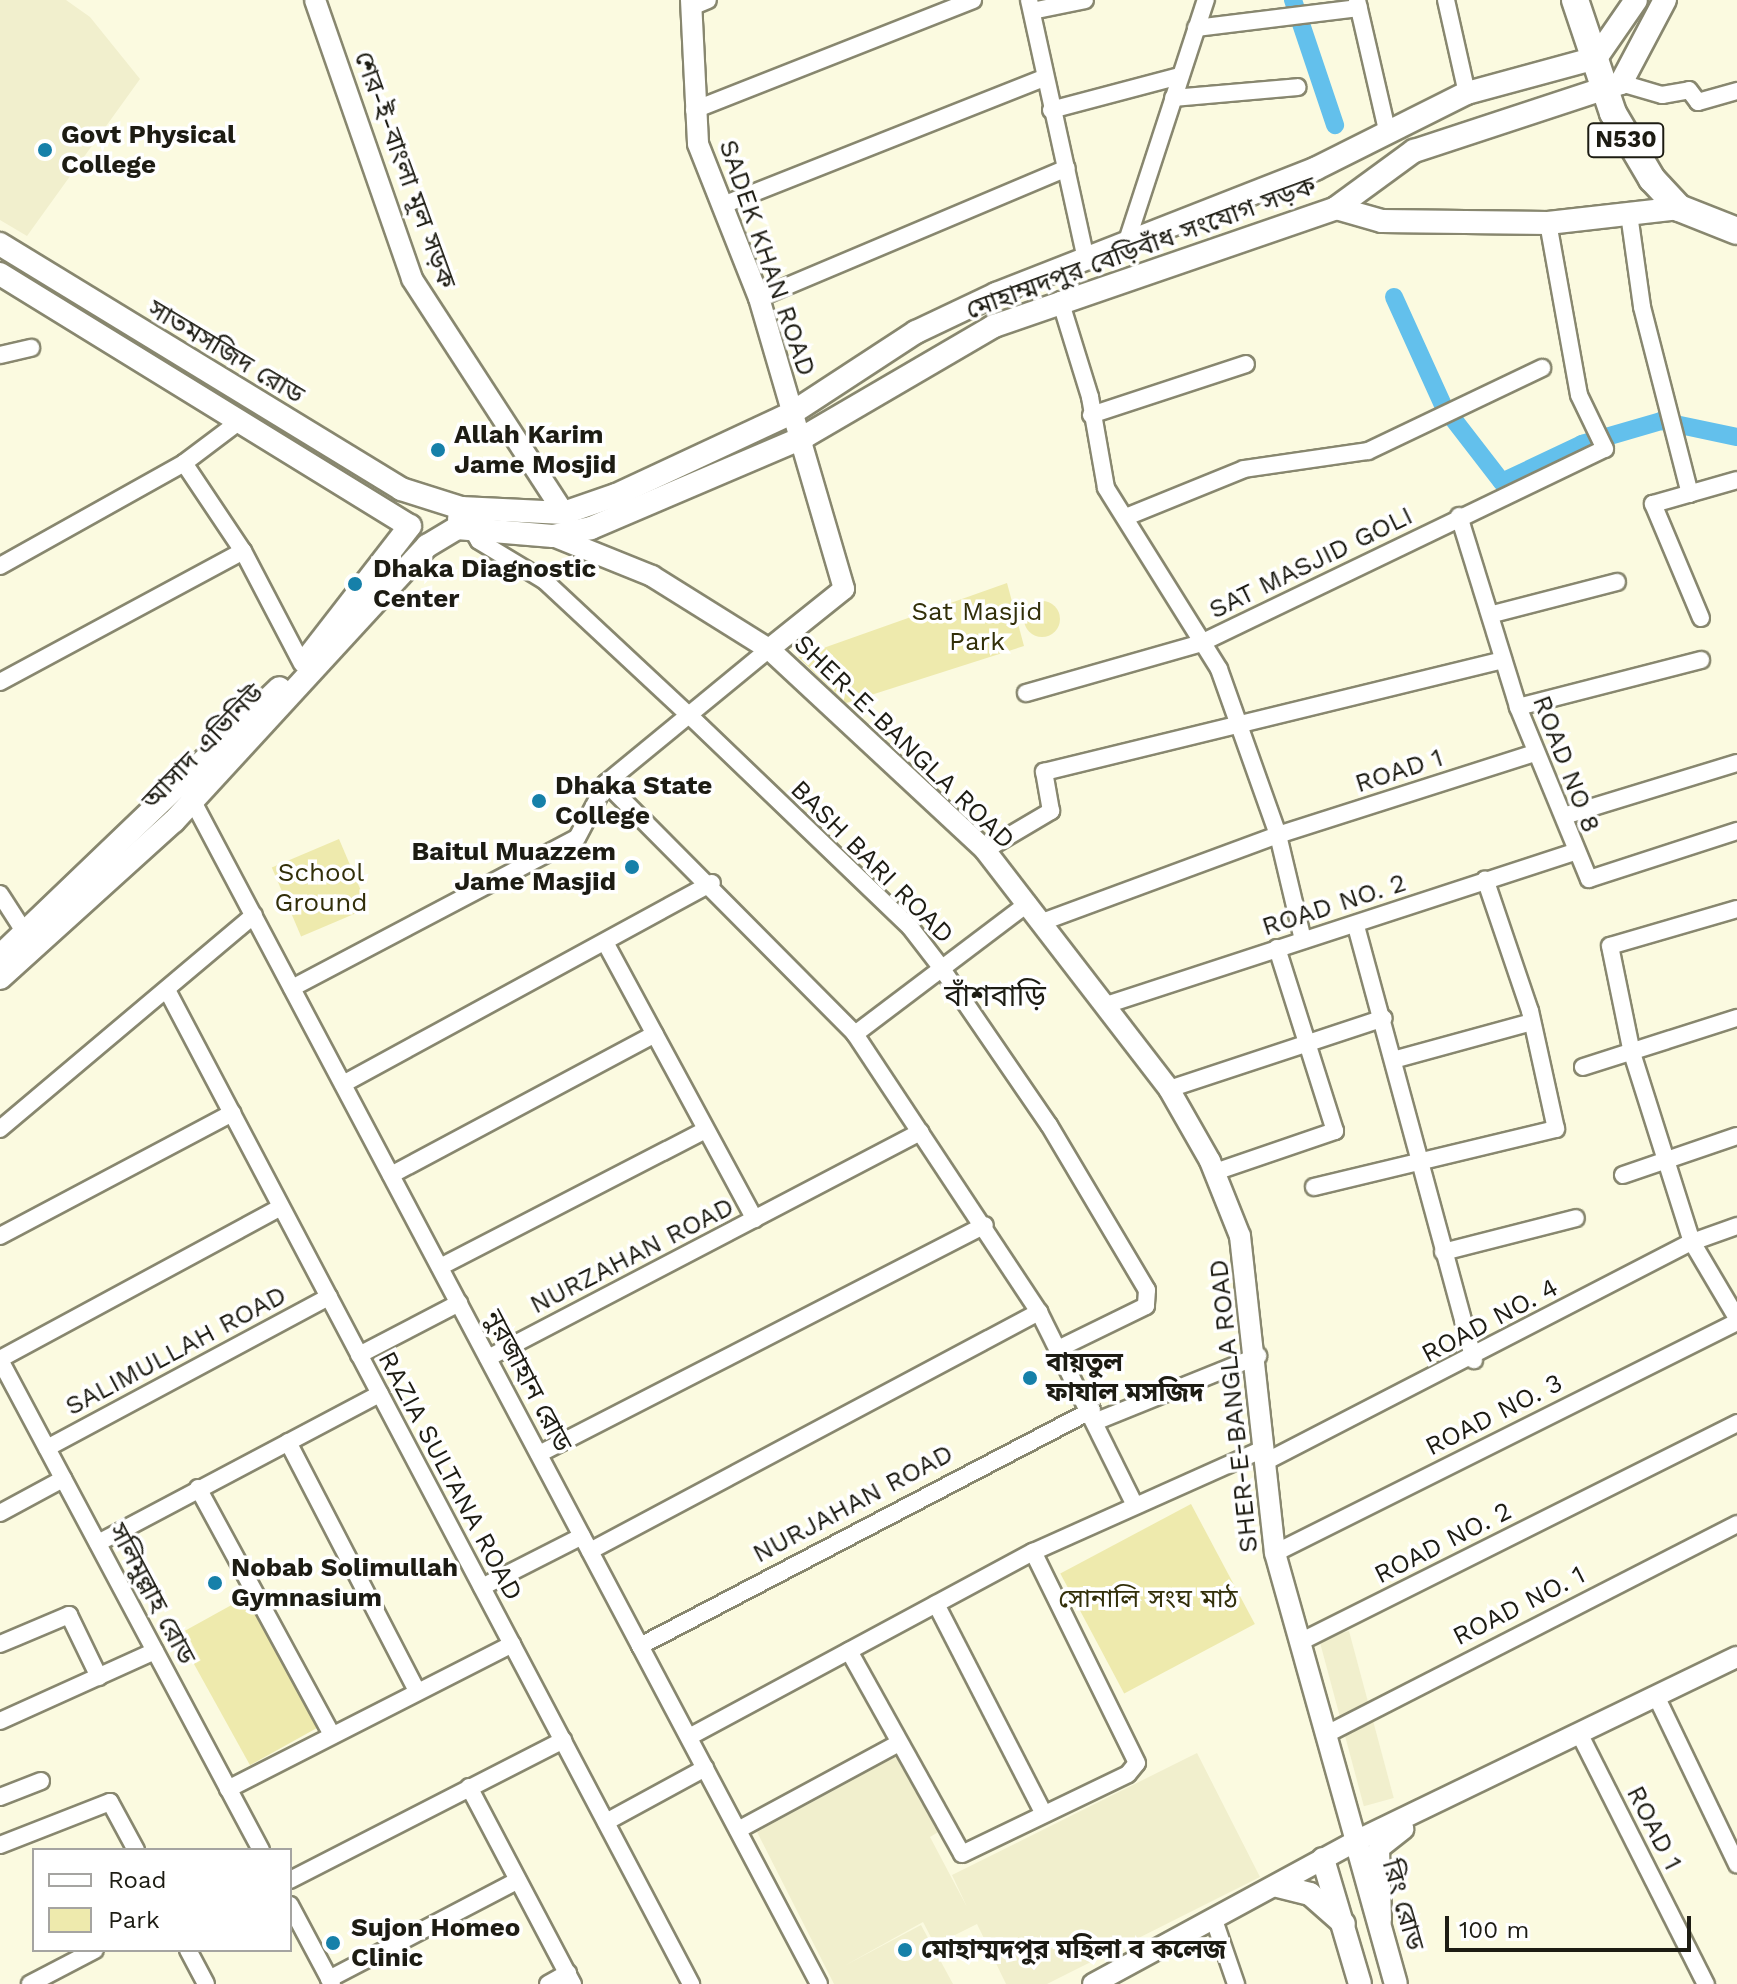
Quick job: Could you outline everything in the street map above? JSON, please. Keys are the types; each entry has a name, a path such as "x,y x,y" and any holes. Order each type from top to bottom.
{"highway":[{"name":"N530","path":"1575,0 1596,58 1613,85 1628,144 1679,208 1737,231"}],"main road":[{"path":"1596,58 1636,0"},
{"path":"1613,85 1665,0"},
{"name":"মোহাম্মদপুর বেড়িবাঁধ সংযোগ সড়ক","path":"463,521 564,513 792,413 916,332 1079,257 1315,169 1387,130 1467,93 1596,58"},
{"name":"মোহাম্মদপুর বেড়িবাঁধ সংযোগ সড়ক","path":"463,521 553,536 638,510 804,437 941,351 1060,300 1336,208 1414,151 1613,85"},
{"path":"1336,208 1382,221 1548,223 1679,208"},
{"name":"সাতমসজিদ রোড","path":"0,244 157,345 463,521"},
{"path":"1079,257 1089,291"},
{"name":"সাতমসজিদ রোড","path":"0,274 236,424 408,530 433,542"},
{"name":"আসাদ এভিনিউ","path":"188,792 302,664 408,530 428,500"},
{"name":"আসাদ এভিনিউ","path":"0,978 30,941 188,792 433,542 463,521"},
{"name":"আসাদ এভিনিউ","path":"0,956 30,941"},
{"name":"রিং রোড","path":"1356,1841 1396,1984"},
{"path":"1323,1859 1360,1984"},
{"path":"1278,1886 1310,1894 1345,1925"}],"street":[{"name":"শের-ই-বাংলা মূল সড়ক","path":"315,0 412,279 564,513"},
{"path":"694,110 973,0"},
{"path":"1079,257 1067,168 1051,110 1030,6 1085,0"},
{"path":"1127,241 1206,0"},
{"path":"1446,0 1467,93"},
{"name":"SADEK KHAN ROAD","path":"698,2 694,110 698,144 759,298 792,413 804,437 844,589 769,649"},
{"path":"1196,28 1309,14 1358,4 1387,130"},
{"path":"1051,110 1180,76"},
{"path":"723,205 1044,78"},
{"path":"1613,85 1662,95 1689,90 1698,102 1737,91"},
{"path":"1173,98 1298,87"},
{"path":"759,298 1067,168"},
{"path":"1629,214 1666,417 1690,494"},
{"name":"SAT MASJID GOLI","path":"1026,693 1201,643 1459,516 1605,449 1565,337 1548,223"},
{"path":"1060,300 1091,415 1106,488 1201,643 1243,727 1278,835 1303,940"},
{"path":"0,355 31,348"},
{"path":"1091,415 1246,364"},
{"path":"1126,517 1244,469 1368,451 1542,368"},
{"path":"0,566 184,463 236,424"},
{"path":"184,463 243,551 302,664"},
{"path":"1701,618 1653,504 1737,480"},
{"name":"ROAD NO 8","path":"1459,516 1493,614 1518,707 1535,753 1567,815 1575,852 1589,879 1737,831"},
{"name":"BASH BARI ROAD","path":"463,521 479,541 545,581 690,716 910,927 940,966 1049,1125 1147,1290 1146,1306 1060,1348"},
{"name":"SHER-E-BANGLA ROAD","path":"553,536 652,576 769,649 985,850 1109,1004 1169,1089 1215,1172 1240,1236 1258,1356 1264,1456 1275,1553 1356,1841"},
{"path":"0,682 243,551"},
{"path":"1493,614 1617,582"},
{"path":"292,988 565,847 587,824 606,783 769,649"},
{"path":"985,850 1051,811 1044,772 1243,727 1503,660"},
{"path":"1518,707 1701,660"},
{"name":"ROAD 1","path":"1045,921 1278,835 1535,753"},
{"path":"1567,815 1737,763"},
{"path":"606,783 712,883 855,1034 985,1225 1039,1312 1094,1415 1134,1503"},
{"name":"নুরজাহান রোড","path":"188,792 819,1984"},
{"name":"ROAD NO. 2","path":"1109,1004 1277,948 1356,926 1485,879 1575,852"},
{"path":"1314,1187 1418,1166 1556,1129 1532,1022 1485,879"},
{"path":"343,1084 606,944 712,883"},
{"path":"0,894 30,941"},
{"path":"855,1034 940,966 1028,903"},
{"path":"1737,909 1610,946 1632,1053 1670,1161 1692,1242 1737,1320"},
{"path":"0,1129 254,915"},
{"path":"1356,926 1384,1018 1418,1166 1474,1360"},
{"name":"NURZAHAN ROAD","path":"606,944 755,1219"},
{"path":"1215,1172 1335,1131 1277,948"},
{"name":"RAZIA SULTANA ROAD","path":"167,990 691,1984"},
{"path":"1169,1089 1384,1018"},
{"path":"1583,1067 1737,1018"},
{"path":"1393,1060 1532,1022"},
{"path":"391,1175 655,1034"},
{"path":"0,1236 232,1113"},
{"path":"440,1267 706,1130"},
{"name":"NURZAHAN ROAD","path":"488,1358 921,1132"},
{"path":"1623,1175 1737,1136"},
{"path":"0,1360 281,1207"},
{"path":"1443,1252 1576,1218"},
{"path":"539,1454 985,1225"},
{"name":"ROAD NO. 4","path":"1264,1456 1474,1360 1692,1242 1737,1226"},
{"name":"SALIMULLAH ROAD","path":"47,1448 329,1297"},
{"path":"359,1355 459,1303"},
{"path":"482,1587 586,1543 1039,1312"},
{"name":"ROAD NO. 3","path":"1275,1553 1737,1320"},
{"name":"NURJAHAN ROAD","path":"640,1646 1094,1415 1258,1356"},
{"name":"সলিমুল্লাহ রোড","path":"0,1360 260,1848"},
{"path":"98,1543 380,1394"},
{"name":"ROAD NO. 2","path":"1300,1642 1737,1423"},
{"path":"288,1442 417,1691"},
{"path":"689,1737 1033,1552 1134,1503 1264,1456"},
{"path":"0,1513 63,1479"},
{"path":"198,1488 332,1735"},
{"name":"ROAD NO. 1","path":"1325,1735 1737,1524"},
{"path":"849,1651 962,1854 1128,1774 1137,1763 1033,1552"},
{"path":"936,1604 1044,1814"},
{"path":"0,1644 69,1615 99,1677"},
{"path":"228,1789 512,1644"},
{"path":"0,1721 155,1651"},
{"path":"1093,1984 1356,1841 1581,1737 1737,1657"},
{"path":"1656,1696 1737,1864"},
{"name":"ROAD 1","path":"1581,1737 1706,1984"},
{"path":"292,1879 563,1740"},
{"path":"738,1830 899,1743"},
{"path":"606,1822 705,1768"},
{"path":"0,1797 41,1781"},
{"path":"469,1787 571,1979 548,1984"},
{"path":"1380,1924 1379,1848 1452,1795"},
{"path":"0,1845 110,1802 135,1848"},
{"path":"292,1909 331,1981 518,1880"},
{"path":"1214,1920 1236,1984"},
{"path":"30,1984 91,1952"},
{"path":"189,1952 206,1984"}],"shaded area":[{"name":"Govt Physical College","path":"0,0 66,0 90,17 140,79 27,236 0,220"},
{"path":"1349,1631 1394,1798 1364,1806 1319,1639"},
{"path":"1197,1753 1260,1877 1047,1984 1006,1984 977,1924 935,1945 923,1922 844,1966 921,1925 953,1984 834,1984 757,1832 899,1755 940,1831 930,1837 967,1907 952,1875"}],"green space":[{"name":"Sat Masjid Park","path":"1007,583 1024,646 846,703 798,657"},
{"path":"1042,601 1054,607 1060,619 1054,631 1042,637 1030,631 1024,619 1030,607"},
{"name":"School Ground","path":"339,839 368,908 301,937 272,868"},
{"name":"সোনালি সংঘ মাঠ","path":"1191,1504 1255,1624 1124,1694 1060,1573"},
{"path":"246,1597 318,1727 250,1765 178,1635"}],"waterway":[{"path":"1293,0 1335,125"},
{"path":"1394,297 1444,407 1502,482 1582,444 1661,421 1737,437"}],"place":[{"name":"Govt Physical College","path":"45,150"},
{"name":"Allah Karim Jame Mosjid","path":"438,450"},
{"name":"Dhaka Diagnostic Center","path":"355,584"},
{"name":"Dhaka State College","path":"539,801"},
{"name":"Baitul Muazzem Jame Masjid","path":"632,867"},
{"name":"বায়তুল ফাযাল মসজিদ","path":"1030,1378"},
{"name":"Nobab Solimullah Gymnasium","path":"215,1583"},
{"name":"Sujon Homeo Clinic","path":"333,1943"},
{"name":"মোহাম্মদপুর মহিলা ব কলেজ","path":"905,1950"}],"district":[{"name":"বাঁশবাড়ি","path":"995,996"}]}
